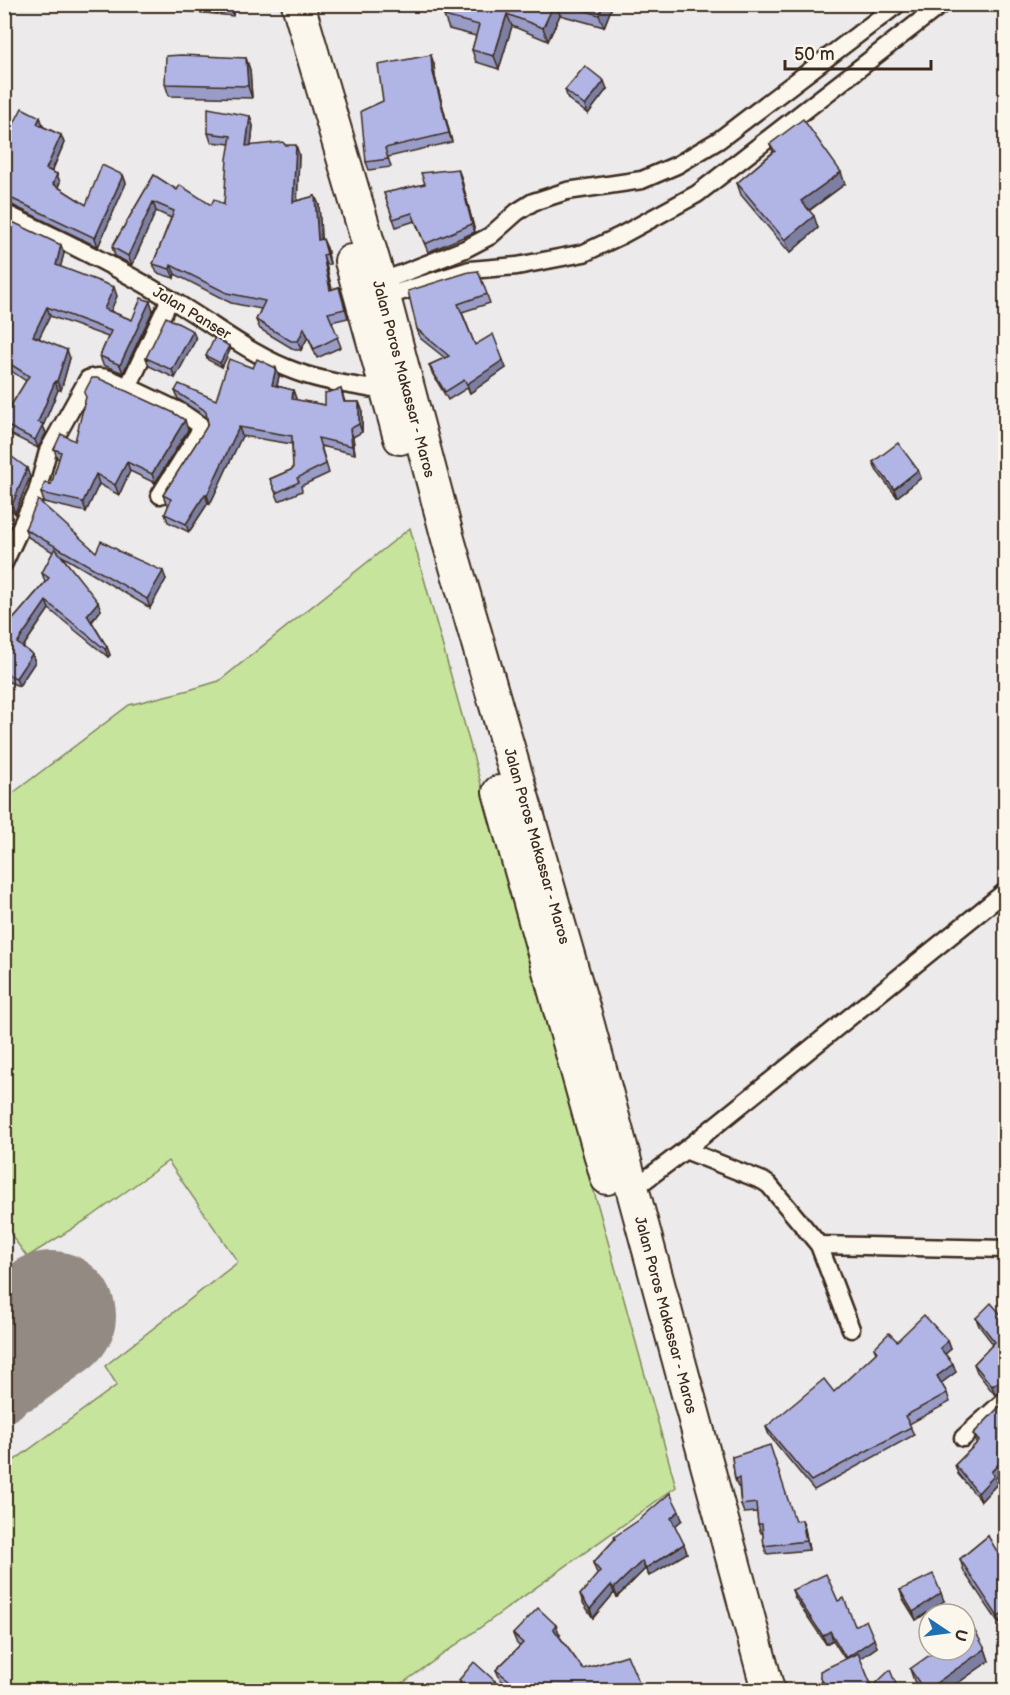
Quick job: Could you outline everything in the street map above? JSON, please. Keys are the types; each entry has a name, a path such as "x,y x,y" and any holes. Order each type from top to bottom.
{"highway":[{"name":"Jalan Poros Makassar - Maros","path":"280,4 386,391 437,565 587,1065 632,1190 768,1690"},
{"name":"Jalan Poros Makassar - Maros","path":"298,4 381,290 448,539 587,1065 748,1690"}],"street":[{"path":"381,290 490,236 517,212 533,202 567,191 642,180 677,165 719,140 898,4"},
{"path":"381,290 470,270 518,266 584,253 620,236 697,194 942,4"},
{"name":"Jalan Panser","path":"4,213 72,244 170,299 266,358 318,378 386,391"},
{"path":"128,387 170,299"},
{"path":"4,563 43,477 48,451 88,379 103,376 181,412 200,425 200,431 160,495"},
{"path":"632,1190 686,1150 1005,891"},
{"path":"686,1150 764,1181 777,1194 819,1245 851,1329"},
{"path":"819,1245 1005,1250"},
{"path":"963,1438 1005,1399"}],"green space":[{"path":"410,528 676,1487 393,1690 5,1690 4,1468 117,1385 105,1366 238,1262 168,1161 91,1217 27,1257 5,1226 5,799 129,705 219,681"}],"building":[{"path":"198,4 230,4 230,8"},
{"path":"449,4 554,4 543,28 507,14 494,56 472,50 479,25 444,16"},
{"path":"564,4 603,4 599,15"},
{"path":"431,55 432,69 449,133 385,148 388,159 366,162 361,111 383,101 378,65"},
{"path":"166,56 246,58 248,86 165,84"},
{"path":"585,66 604,81 585,106 565,90"},
{"path":"22,108 40,117 37,124 61,135 46,169 57,174 53,184 86,205 102,165 123,175 95,238 4,195 4,143"},
{"path":"208,108 250,116 246,146 283,142 285,145 296,145 293,202 315,196 318,240 323,239 327,254 323,255 330,290 339,287 345,309 328,313 338,337 314,349 304,328 298,341 291,341 256,320 265,301 227,293 171,265 170,269 153,264 174,211 153,202 128,256 112,247 154,175 177,190 180,185 211,205 214,199 224,205 231,136 208,133"},
{"path":"803,119 841,172 801,201 814,216 785,240 737,183 775,151 770,144"},
{"path":"458,169 472,224 425,244 412,213 393,219 384,193 425,184 421,173"},
{"path":"4,218 61,245 56,265 114,287 104,309 132,320 141,298 150,301 120,365 100,356 111,331 47,307 33,336 67,350 57,381 55,381 38,422 43,424 35,440 4,424 4,407 9,409 29,376 4,360"},
{"path":"478,271 487,294 458,304 475,345 493,334 503,360 467,384 464,380 445,392 429,365 449,356 417,329 408,291"},
{"path":"166,317 193,331 172,370 146,358"},
{"path":"215,337 229,346 220,363 206,356"},
{"path":"229,359 253,368 257,359 276,368 272,385 293,390 292,399 325,405 325,393 341,389 344,402 359,402 359,424 350,429 352,446 318,438 326,464 297,478 299,482 276,493 270,479 293,469 292,436 239,427 207,495 205,494 186,524 165,514 171,499 163,495 208,423 206,412 203,409 175,391 179,384 216,400"},
{"path":"92,378 98,378 185,420 152,474 127,462 115,485 96,474 83,502 41,493 45,482 51,485 61,452 54,449 61,434 75,441 86,397 84,393"},
{"path":"898,443 918,470 894,489 873,462"},
{"path":"4,451 27,468 12,505 4,499"},
{"path":"38,500 96,552 101,541 163,571 147,599 25,529"},
{"path":"55,548 98,602 87,615 107,647 105,649 46,601 17,643 32,654 16,678 4,673 4,630 49,578 42,573"},
{"path":"991,1303 1005,1319 1005,1381 992,1386 974,1364 995,1342 976,1318"},
{"path":"924,1315 948,1341 940,1348 953,1364 937,1376 947,1393 905,1416 911,1427 811,1481 766,1427 824,1379 834,1392 877,1352 874,1348 889,1333 897,1341"},
{"path":"1005,1401 1005,1457 991,1472 994,1476 978,1493 955,1465 979,1441 973,1434"},
{"path":"770,1445 795,1521 802,1520 806,1541 764,1546 762,1524 758,1524 756,1503 741,1505 739,1478 735,1479 732,1457"},
{"path":"670,1493 679,1511 671,1518 684,1544 646,1568 642,1561 614,1588 611,1585 590,1609 580,1595 600,1571 593,1563 615,1539 614,1537 639,1520"},
{"path":"988,1536 1005,1565 1005,1612 998,1617 960,1559"},
{"path":"826,1574 838,1601 844,1598 855,1626 866,1620 874,1639 846,1658 830,1631 823,1636 792,1590"},
{"path":"933,1574 941,1593 928,1602 917,1602 917,1609 913,1612 900,1590"},
{"path":"538,1608 556,1625 553,1628 583,1669 627,1655 642,1690 522,1690 496,1670 523,1643 513,1634"},
{"path":"977,1635 985,1649 977,1655"},
{"path":"858,1653 872,1687 890,1670 898,1689 843,1690 841,1688 830,1690 820,1678 820,1671"},
{"path":"474,1662 495,1681 486,1690 470,1690 459,1680"},
{"path":"920,1662 966,1662 926,1690 910,1669"}],"taxiway":[{"path":"4,1296 16,1320 22,1347 18,1374 13,1386 4,1396"}],"runway":[{"path":"4,1350 51,1316"}]}
